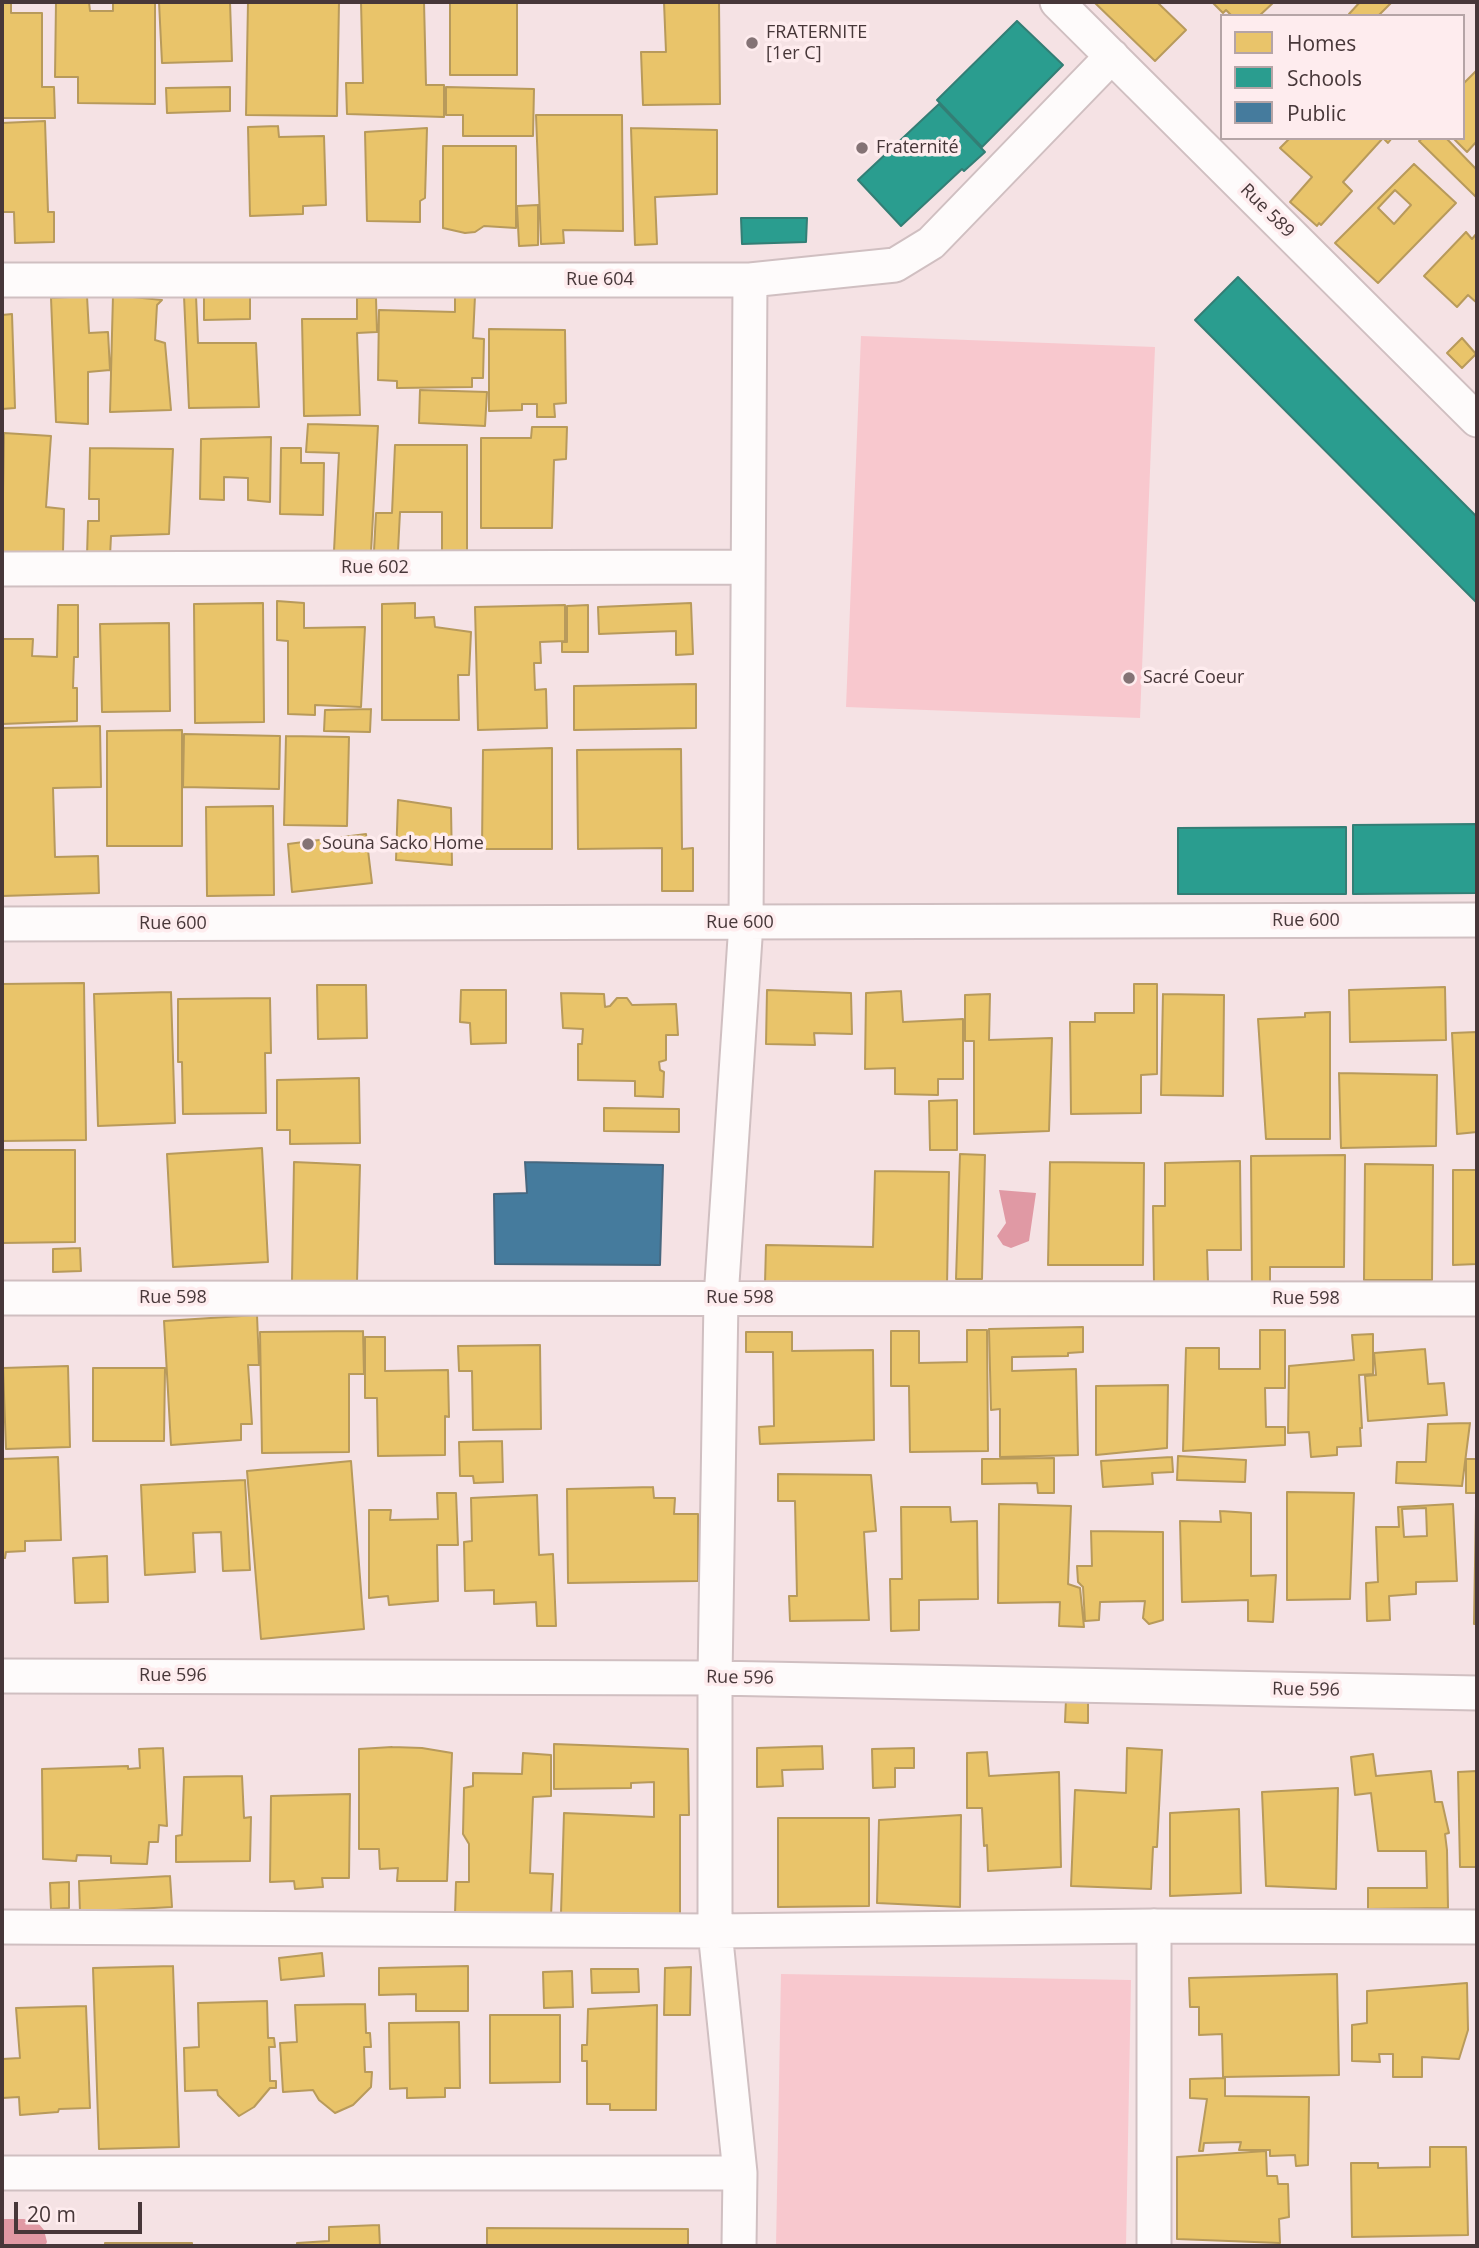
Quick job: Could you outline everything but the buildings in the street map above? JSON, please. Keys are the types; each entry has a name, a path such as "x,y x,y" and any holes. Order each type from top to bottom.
{"street":[{"name":"Rue 589","path":"1057,2 1477,420"},
{"name":"Rue 604","path":"2,280 750,280 895,265 931,243 1112,57"},
{"path":"739,2246 740,2173 715,1931 715,1678 721,1298 746,923 750,280"},
{"name":"Rue 602","path":"2,569 748,567"},
{"name":"Rue 600","path":"2,924 1477,920"},
{"name":"Rue 598","path":"2,1298 1477,1299"},
{"name":"Rue 596","path":"2,1676 715,1678 1477,1693"},
{"path":"1154,1926 1154,2246"},
{"path":"2,1927 715,1931 1154,1926 1477,1927"},
{"path":"2,2173 740,2173"}],"shaded area":[{"path":"861,336 1155,347 1140,718 846,707"},
{"path":"999,1190 1036,1193 1029,1241 1011,1248 1003,1245 997,1236 1006,1223"},
{"path":"781,1974 1131,1980 1126,2246 776,2246"},
{"path":"2,2219 24,2219 38,2223 44,2230 47,2242 45,2246 2,2246"}],"place":[{"name":"FRATERNITE [1er C]","path":"752,43"},
{"name":"Fraternité","path":"862,148"},
{"name":"Sacré Coeur","path":"1129,678"},
{"name":"Souna Sacko Home","path":"308,844"}]}
